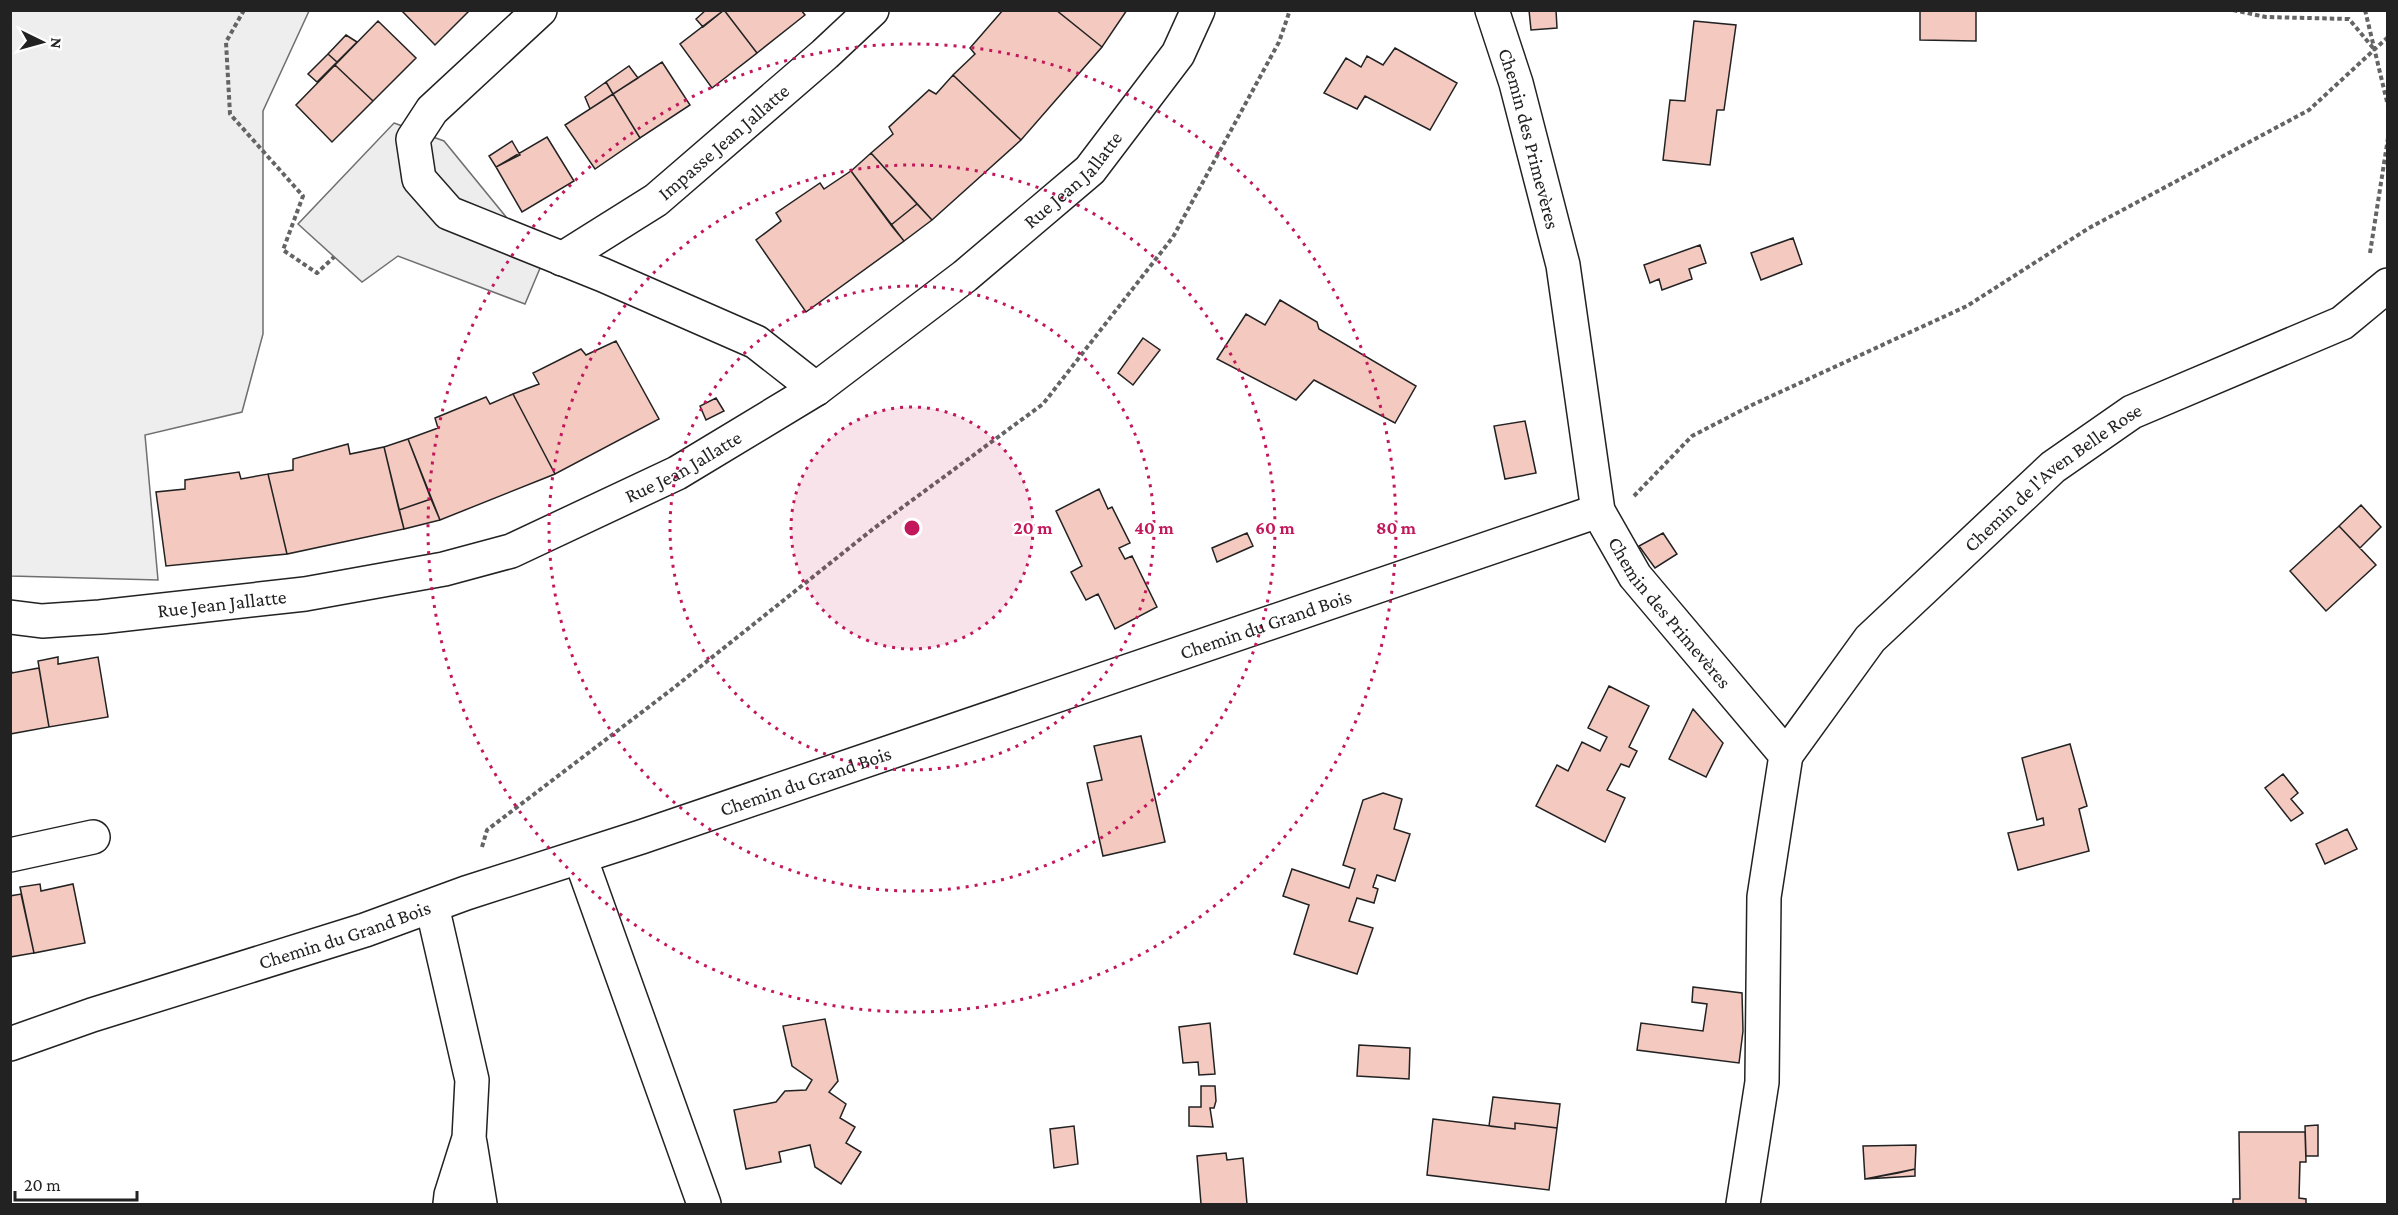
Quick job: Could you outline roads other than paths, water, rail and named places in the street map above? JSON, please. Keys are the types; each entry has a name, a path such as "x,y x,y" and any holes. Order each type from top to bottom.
{"street":[{"path":"540,10 432,110 413,139 419,179 449,213 756,342 816,389"},
{"name":"Impasse Jean Jallatte","path":"562,259 656,200 825,54 872,10"},
{"name":"Rue Jean Jallatte","path":"10,617 42,621 100,617 305,594 444,569 511,551 677,473 816,389 965,276 1090,170 1178,54 1198,10"},
{"name":"Chemin des Primevères","path":"1491,10 1516,83 1563,265 1598,511 1635,576 1786,755"},
{"name":"Chemin de l'Aven Belle Rose","path":"1786,755 1870,639 2053,467 2132,412 2342,323 2388,285"},
{"name":"Chemin du Grand Bois","path":"10,1044 92,1015 365,930 466,893 580,857 1598,511"},
{"path":"1743,1204 1762,1082 1764,897 1786,755"},
{"path":"10,855 93,837"},
{"path":"580,857 704,1204"},
{"path":"432,906 472,1080 469,1138 480,1204"},
{"path":"450,1204 469,1138"}]}
